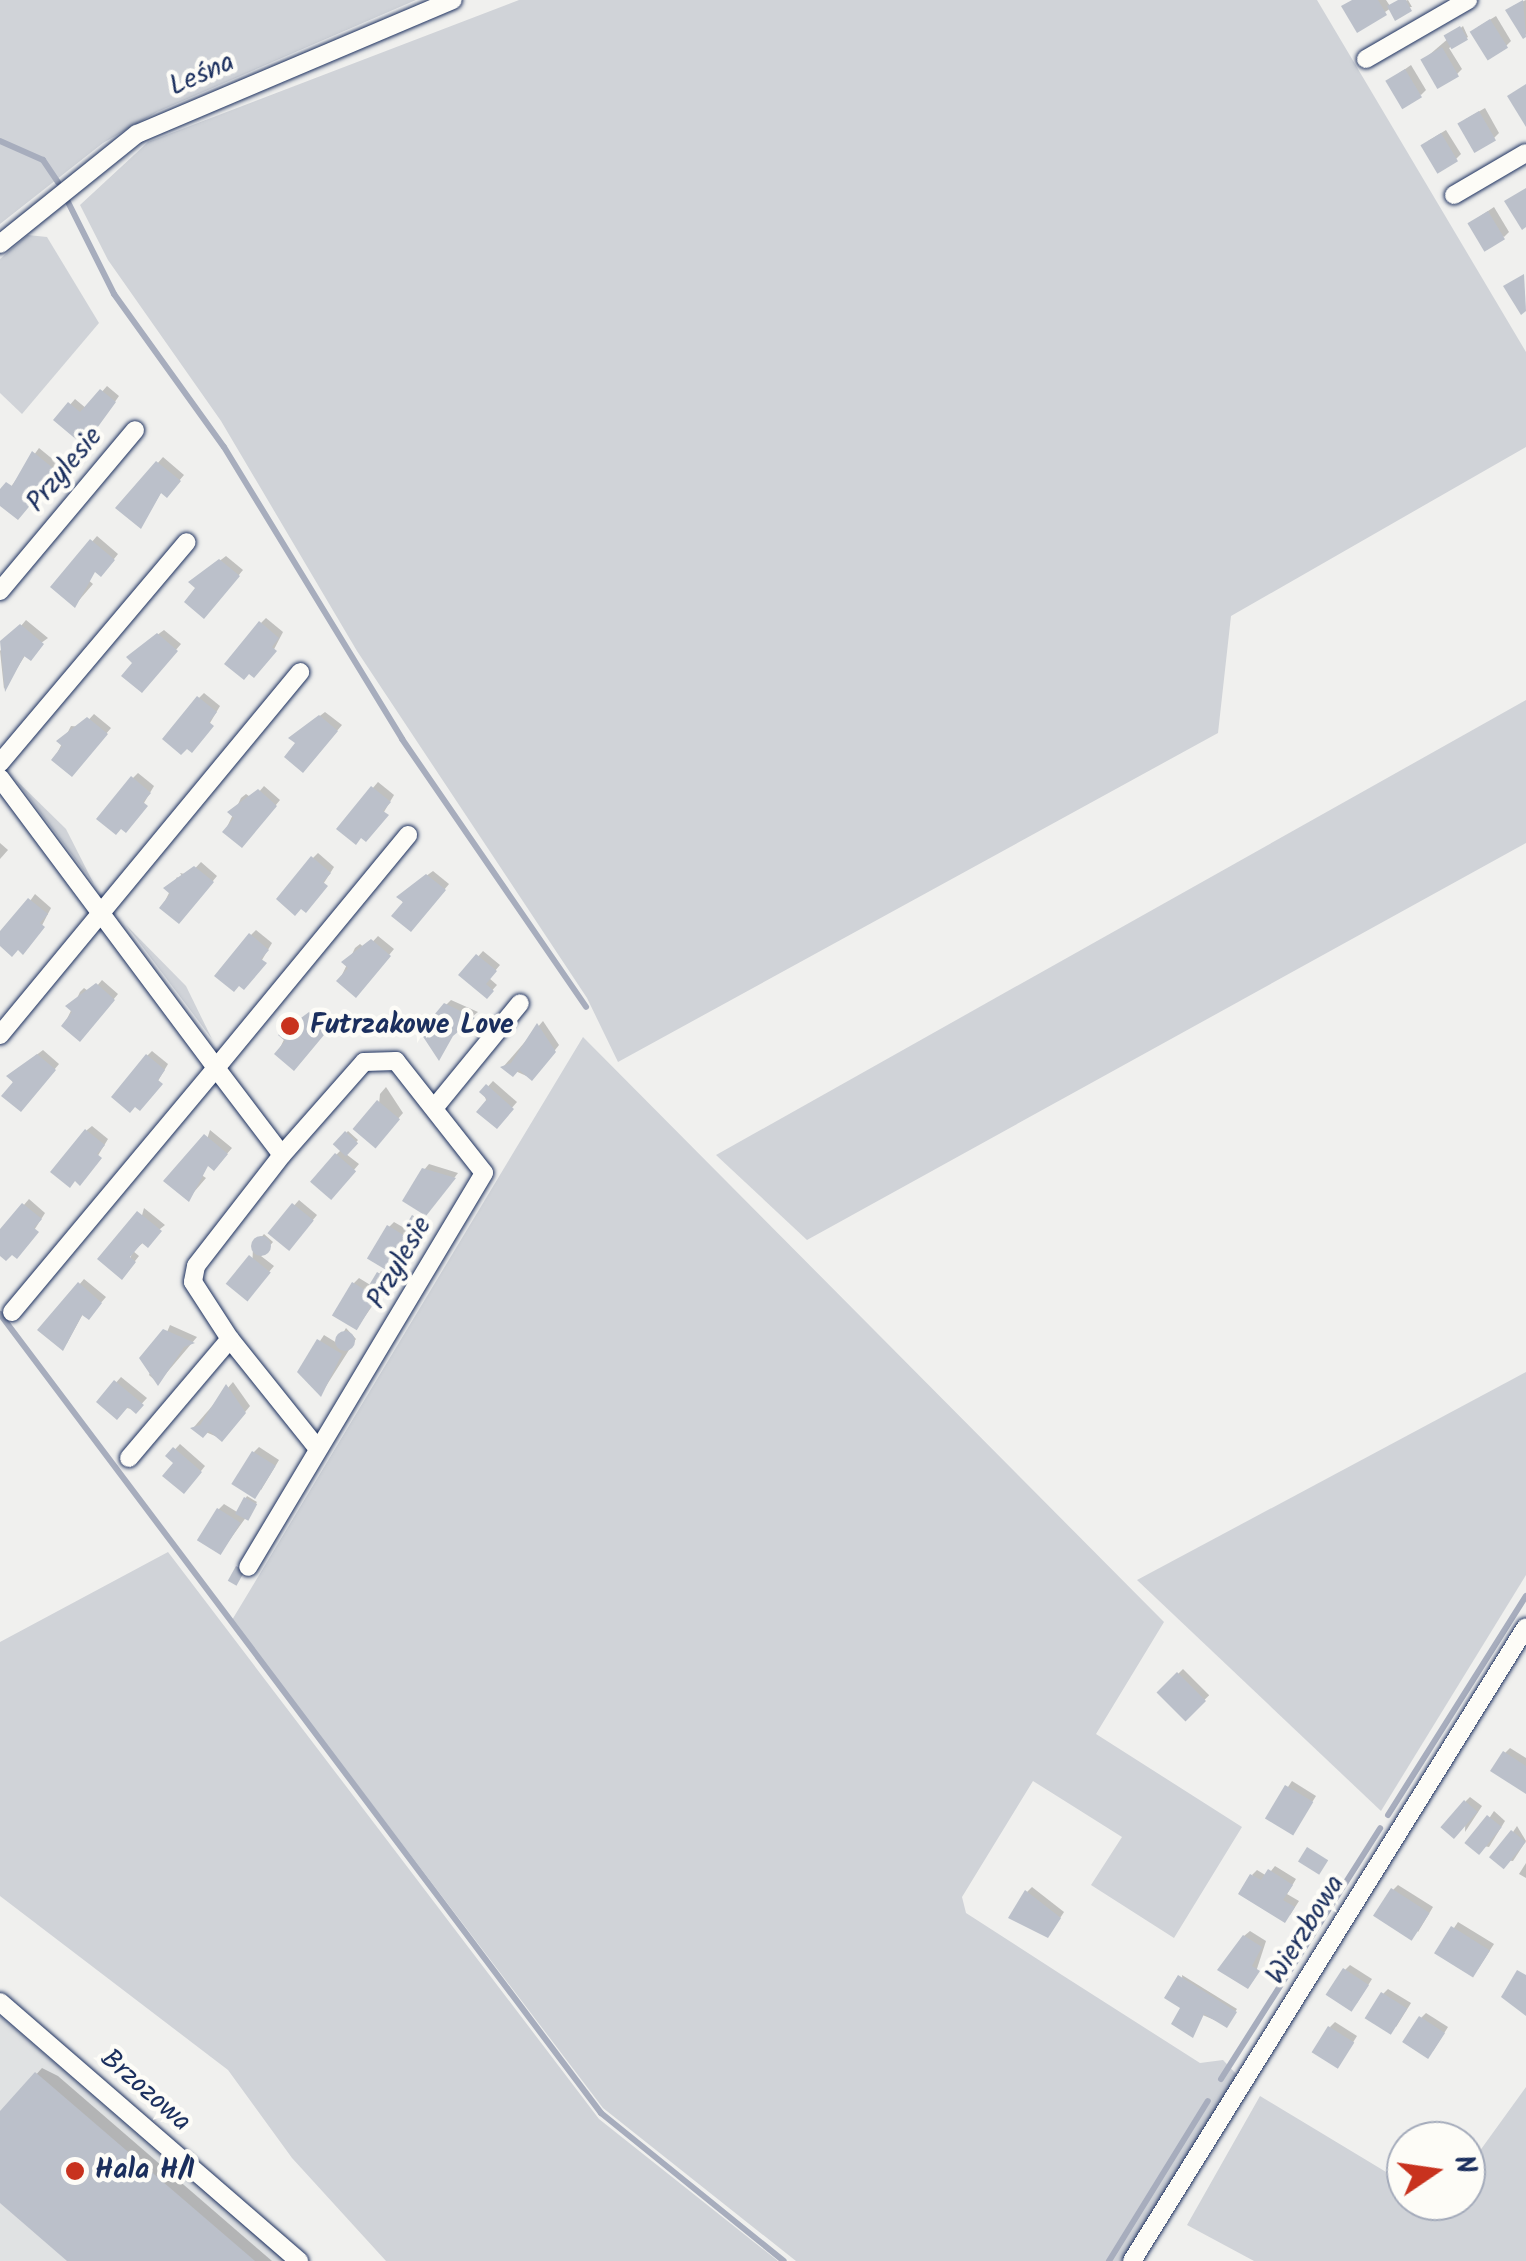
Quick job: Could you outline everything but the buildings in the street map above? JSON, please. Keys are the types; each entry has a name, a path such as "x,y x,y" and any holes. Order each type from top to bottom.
{"street":[{"name":"Leśna","path":"0,244 136,134 452,0"},
{"path":"1366,59 1468,0"},
{"path":"1454,196 1526,153"},
{"name":"Przylesie","path":"0,592 135,430"},
{"path":"0,762 187,542"},
{"path":"0,1036 300,672"},
{"path":"0,778 282,1154"},
{"path":"12,1312 408,836"},
{"path":"435,1107 520,1004"},
{"name":"Przylesie","path":"248,1567 484,1173 396,1060 375,1057 282,1154 194,1274 203,1302 318,1450"},
{"path":"129,1458 230,1339"},
{"name":"Wierzbowa","path":"1132,2261 1526,1627"},
{"name":"Brzozowa","path":"0,2002 300,2261"}],"shaded area":[{"path":"0,0 416,0 157,112 103,143 0,224"},
{"path":"519,0 1317,0 1526,352 1526,447 1231,616 1218,733 618,1062 587,998 357,651 221,421 108,260 80,205 148,142"},
{"path":"28,235 47,237 99,323 22,414 0,393 0,259"},
{"path":"1526,700 1526,843 807,1240 716,1155"},
{"path":"15,779 66,829 94,884"},
{"path":"126,925 186,986 212,1039"},
{"path":"583,1037 1164,1622 1096,1734 1242,1827 1174,1938 1091,1885 1122,1837 1033,1781 962,1897 966,1913 1200,2063 1223,2060 1240,2078 1125,2261 796,2261 603,2108 232,1620"},
{"path":"1526,1372 1526,1575 1381,1811 1137,1580"},
{"path":"168,1552 599,2119 778,2261 386,2261 292,2158 228,2070 0,1896 0,1642"},
{"path":"0,2013 288,2261 283,2261"},
{"name":"Hala H/I","path":"0,2016 283,2261 0,2261"},
{"path":"1526,2087 1526,2261 1254,2261 1187,2225 1260,2096 1386,2172 1386,2221 1486,2221 1486,2142"}],"waterway":[{"path":"0,141 43,160 58,182"},
{"path":"68,202 114,294 224,447 402,739 586,1007"},
{"path":"0,1314 601,2113 784,2261"},
{"path":"1388,1815 1526,1596"},
{"path":"1221,2079 1380,1828"},
{"path":"1109,2261 1208,2101"}],"place":[{"name":"Futrzakowe Love","path":"290,1026"},
{"name":"Hala H/I","path":"75,2171"}]}
